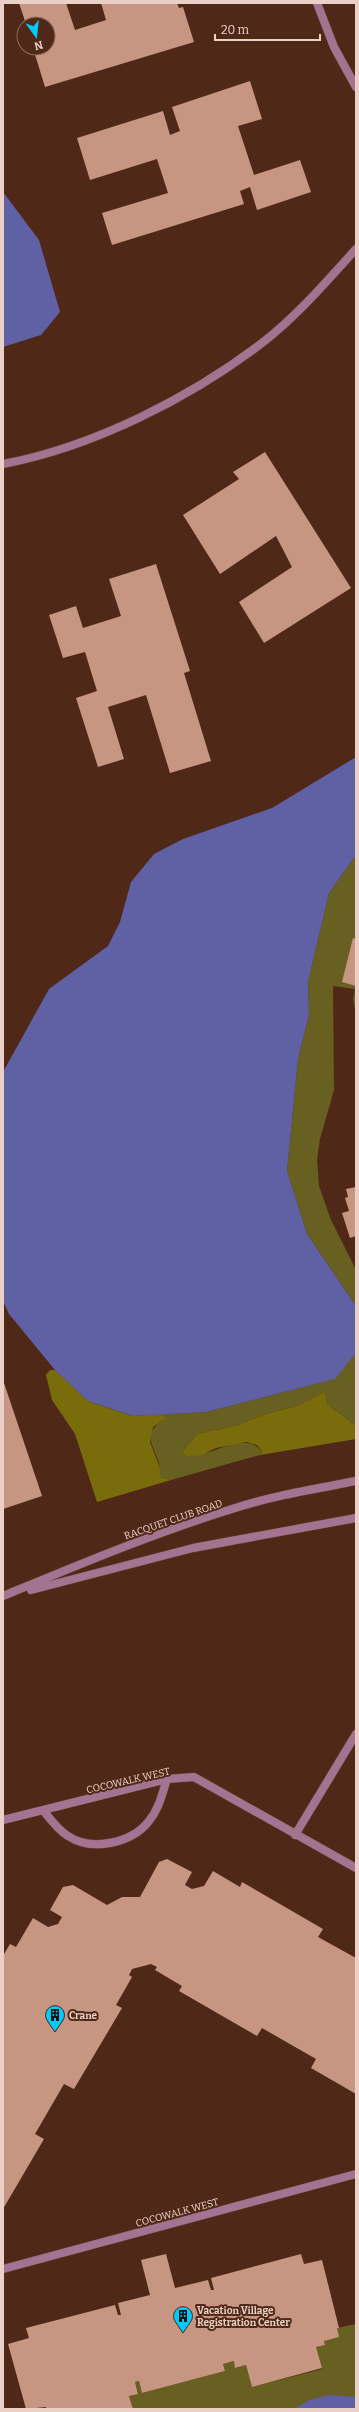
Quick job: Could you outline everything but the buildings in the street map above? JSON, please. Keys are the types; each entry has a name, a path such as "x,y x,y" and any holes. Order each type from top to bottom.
{"street":[{"path":"317,3 334,47 356,87"},
{"path":"3,464 66,448 113,429 212,378 263,342 316,293 356,248"},
{"name":"RACQUET CLUB ROAD","path":"3,1597 113,1551 233,1508 294,1492 356,1481"},
{"name":"RACQUET CLUB ROAD","path":"3,1597 193,1548 356,1518"},
{"path":"295,1835 356,1734"},
{"name":"COCOWALK WEST","path":"3,1820 167,1779 194,1777 356,1868"},
{"path":"43,1810 60,1830 83,1843 97,1844 119,1841 132,1835 148,1822 156,1811 167,1779"},
{"name":"COCOWALK WEST","path":"3,2269 356,2174"}],"shaded area":[{"path":"3,192 39,240 60,312 41,335 3,347"},
{"path":"356,757 356,855 329,893 308,982 309,1015 298,1059 287,1171 307,1234 356,1306 356,1353 335,1379 206,1412 133,1416 88,1401 55,1370 9,1314 3,1301 3,1072 49,989 108,946 120,922 131,882 154,854 183,839 272,808"},
{"path":"356,855 356,1015 353,999 355,989 333,986 334,1090 320,1139 317,1159 319,1186 331,1220 356,1270 356,1306 307,1234 287,1171 298,1059 309,1015 308,982 329,893"},
{"path":"356,1353 356,1426 327,1404 325,1391 297,1406 262,1415 239,1425 197,1434 182,1452 201,1455 234,1444 249,1443 262,1451 260,1455 171,1480 161,1477 159,1463 150,1436 154,1428 165,1418 162,1414 206,1412 334,1379"},
{"path":"50,1370 55,1370 88,1401 132,1416 162,1414 166,1418 153,1427 150,1442 160,1468 161,1477 171,1480 97,1502 75,1434 52,1400 46,1375"},
{"path":"325,1391 327,1404 356,1426 356,1439 260,1455 262,1451 257,1445 246,1442 216,1448 202,1455 186,1456 182,1452 197,1434 239,1425 262,1415 297,1406"},
{"path":"356,2324 356,2409 133,2409 129,2396 138,2393 135,2382 139,2381 142,2393 225,2371 223,2364 234,2361 236,2368 246,2365 252,2387 322,2369 316,2347 325,2345 324,2341 337,2328"},
{"path":"329,2395 356,2397 356,2409 294,2409 309,2400"}],"place":[{"name":"Crane","path":"55,2032"},
{"name":"Vacation Village Registration Center","path":"183,2333"}]}
